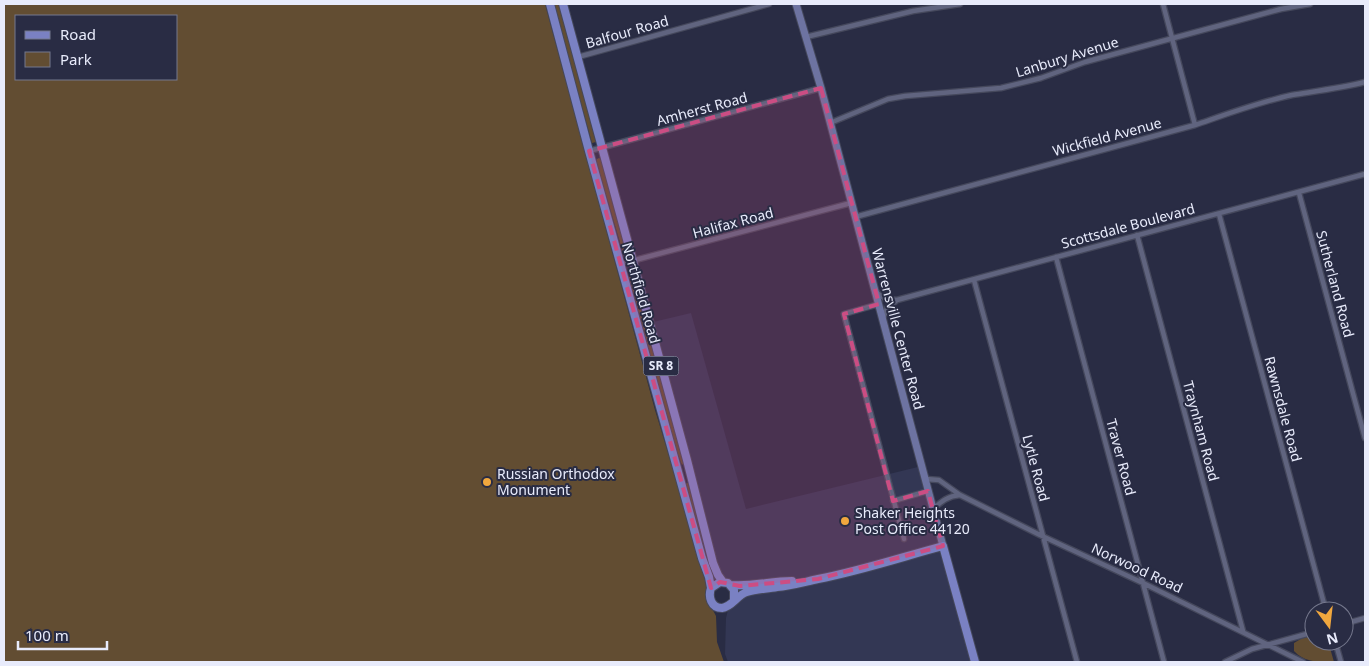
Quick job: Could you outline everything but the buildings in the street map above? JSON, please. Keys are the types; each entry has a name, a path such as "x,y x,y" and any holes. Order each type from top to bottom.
{"main road":[{"name":"Northfield Road","path":"550,4 620,264 711,588"},
{"name":"Northfield Road","path":"563,4 713,563 718,575 727,584"},
{"name":"Warrensville Center Road","path":"796,4 821,88 975,662"},
{"name":"SR 8","path":"711,588 710,598 712,602 718,607 729,606 738,596 748,592 842,573 943,546"},
{"name":"SR 8","path":"727,584 742,586 779,581 807,581"},
{"path":"711,588 717,583 727,584 734,590 734,600"}],"street":[{"name":"Balfour Road","path":"578,57 769,4"},
{"path":"806,37 913,11 960,4"},
{"path":"1163,4 1195,125"},
{"name":"Lanbury Avenue","path":"830,123 888,99 1001,88 1041,78 1085,62 1172,38 1281,9 1310,4"},
{"name":"Wickfield Avenue","path":"855,217 1195,125 1249,107 1292,96 1365,82"},
{"name":"Amherst Road","path":"589,151 821,88"},
{"name":"Scottsdale Boulevard","path":"897,300 1365,174"},
{"name":"Sutherland Road","path":"1300,193 1365,438"},
{"name":"Halifax Road","path":"620,264 851,203"},
{"name":"Rawnsdale Road","path":"1219,214 1323,601"},
{"name":"Traynham Road","path":"1137,235 1243,632"},
{"name":"Traver Road","path":"1056,258 1164,662"},
{"name":"Lytle Road","path":"974,280 1077,662"},
{"path":"875,292 885,299 897,300"},
{"path":"883,319 887,308 897,300"},
{"path":"879,304 844,314 904,539"},
{"name":"Norwood Road","path":"926,479 939,480 960,495 1143,582 1303,662"},
{"path":"893,501 928,491"},
{"path":"933,509 945,498 952,495 960,495"},
{"path":"1225,662 1252,649 1304,635"}],"highlighted area":[{"path":"821,88 879,304 844,314 893,501 928,491 943,546 818,579 740,586 720,582 711,588 589,151"}],"shaded area":[{"path":"691,313 746,509 922,466 975,662 728,662 725,654 726,618 729,606 735,596 718,575 649,323"}],"green space":[{"path":"4,4 545,4 655,410 708,584 707,599 716,616 717,642 724,662 4,662"},
{"path":"553,4 559,4 596,142 592,143"},
{"path":"599,158 601,159 627,255 624,256 596,161"},
{"path":"631,271 684,463 682,465 670,434 626,272"},
{"path":"688,483 711,567 709,568 684,484"},
{"path":"1304,637 1304,651 1331,651 1334,662 1318,662 1303,658 1294,651 1294,643"}],"place":[{"name":"Russian Orthodox Monument","path":"487,482"},
{"name":"Shaker Heights Post Office 44120","path":"845,521"}]}
